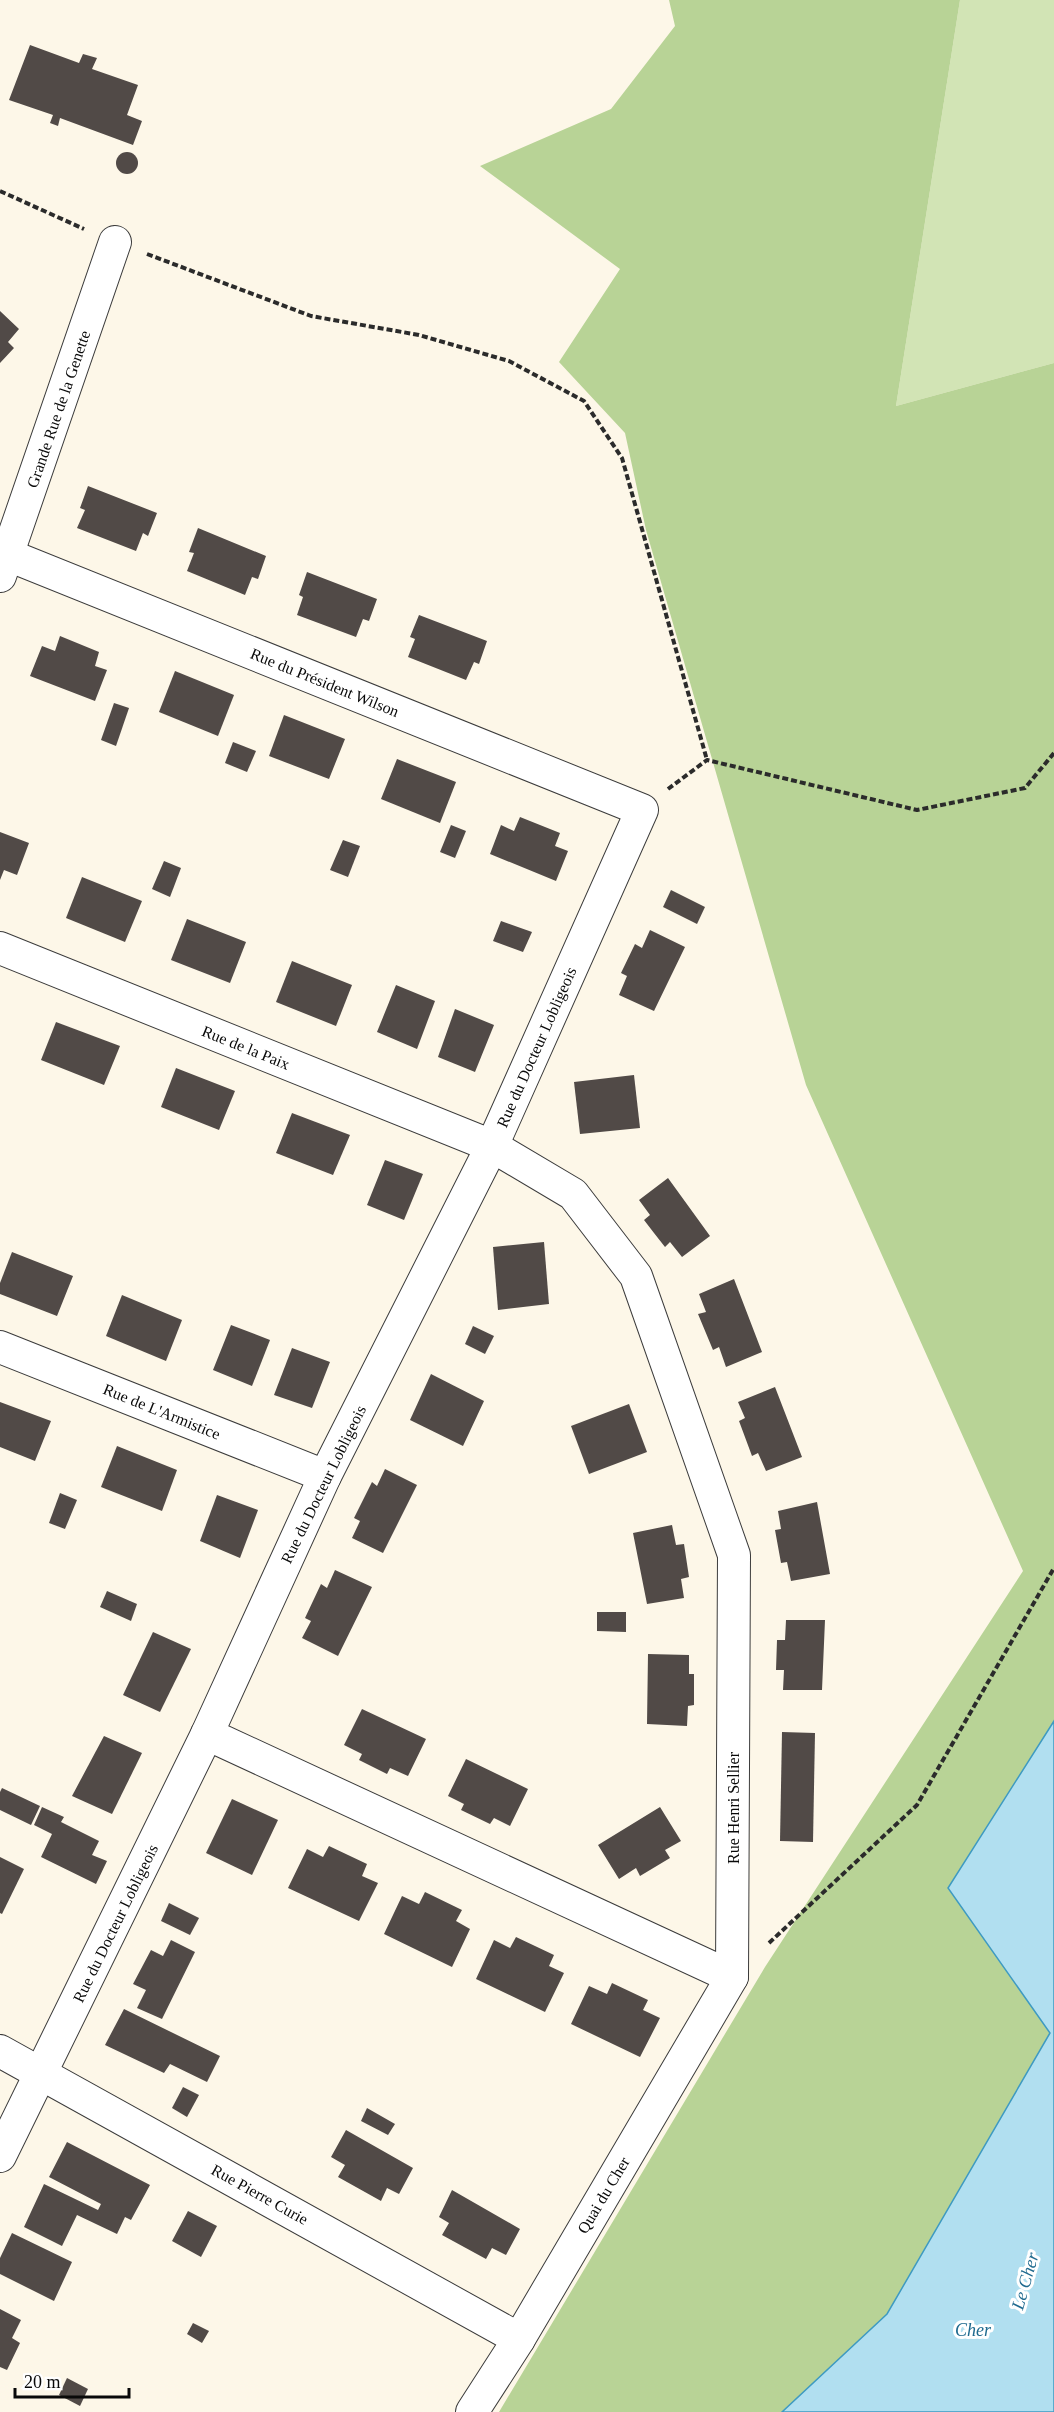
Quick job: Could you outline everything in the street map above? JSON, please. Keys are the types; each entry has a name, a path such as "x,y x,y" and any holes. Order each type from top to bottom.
{"street":[{"name":"Grande Rue de la Genette","path":"4,566 115,242"},
{"name":"Rue du Président Wilson","path":"4,566 642,810"},
{"name":"Rue du Docteur Lobligeois","path":"0,2156 207,1734 325,1476 492,1146 642,810"},
{"name":"Rue de la Paix","path":"0,948 492,1146"},
{"name":"Rue Henri Sellier","path":"492,1146 573,1194 636,1276 735,1555 732,1977"},
{"name":"Rue de L'Armistice","path":"0,1347 325,1476"},
{"path":"207,1734 732,1977"},
{"name":"Quai du Cher","path":"472,2412 519,2338 732,1977"},
{"name":"Rue Pierre Curie","path":"0,2050 519,2338"}],"path":[{"path":"0,191 115,242 311,316 419,335 508,361 584,401 622,458 707,760"},
{"path":"707,760 917,810 1025,788 1054,753"},
{"path":"642,810 707,760"},
{"path":"732,1977 917,1805 1054,1568"}],"green space":[{"path":"669,0 960,0 896,406 1054,363 1054,1721 948,1888 1050,2033 887,2314 782,2412 499,2412 765,1967 1023,1571 806,1085 646,530 625,433 559,362 620,269 480,166 611,109 675,26"},
{"path":"960,0 1054,0 1054,363 896,406"}],"water":[{"name":"Cher","path":"1054,1721 1054,2412 782,2412 887,2314 1050,2033 948,1888"}],"building":[{"path":"30,45 79,63 83,54 97,58 92,69 138,85 127,115 142,121 133,145 60,118 58,126 50,123 53,115 9,100"},
{"path":"123,152 131,152 138,159 138,167 131,174 123,174 116,167 116,159"},
{"path":"0,311 19,329 8,342 14,348 0,363"},
{"path":"88,486 157,513 148,536 143,533 136,551 77,528 85,510 80,508"},
{"path":"198,528 266,556 258,579 252,577 245,595 187,571 194,553 189,552"},
{"path":"307,572 377,599 369,621 363,619 356,637 297,615 303,597 299,595"},
{"path":"419,615 487,641 479,664 474,662 466,680 408,657 415,639 410,637"},
{"path":"60,636 99,652 95,666 107,670 95,701 30,676 42,646 55,651"},
{"path":"175,671 234,695 218,736 159,712"},
{"path":"114,703 129,708 116,746 101,740"},
{"path":"284,715 345,739 329,779 269,756"},
{"path":"233,742 256,751 247,772 225,763"},
{"path":"397,759 456,782 440,823 381,799"},
{"path":"520,817 560,833 555,846 568,851 556,881 490,854 501,825 514,831"},
{"path":"451,825 466,831 455,858 440,852"},
{"path":"0,832 29,843 17,875 4,870 0,880"},
{"path":"343,840 360,846 348,877 330,870"},
{"path":"164,861 181,868 170,897 152,889"},
{"path":"82,877 142,901 125,942 66,918"},
{"path":"671,890 705,907 697,924 663,907"},
{"path":"187,919 246,942 230,983 171,960"},
{"path":"501,921 532,932 523,952 493,941"},
{"path":"650,930 685,947 654,1011 619,995 627,976 621,973 635,944 642,948"},
{"path":"292,961 352,985 336,1026 276,1002"},
{"path":"396,985 435,1001 417,1049 377,1032"},
{"path":"455,1009 494,1025 475,1072 438,1057"},
{"path":"56,1022 120,1046 104,1085 41,1060"},
{"path":"176,1068 235,1091 219,1130 161,1107"},
{"path":"634,1075 640,1128 580,1134 574,1082"},
{"path":"292,1113 350,1135 333,1175 276,1153"},
{"path":"385,1160 423,1174 404,1220 367,1205"},
{"path":"668,1178 710,1236 682,1257 670,1242 665,1247 644,1220 650,1215 639,1200"},
{"path":"544,1242 549,1304 498,1310 493,1247"},
{"path":"12,1252 73,1276 57,1316 0,1294 0,1283"},
{"path":"734,1279 762,1352 726,1367 719,1347 713,1350 698,1314 706,1312 699,1294"},
{"path":"122,1295 182,1320 166,1361 106,1336"},
{"path":"231,1325 270,1340 252,1386 213,1370"},
{"path":"473,1326 494,1336 485,1354 465,1344"},
{"path":"292,1348 330,1362 312,1408 274,1395"},
{"path":"431,1374 484,1401 463,1446 410,1420"},
{"path":"775,1387 802,1457 766,1471 758,1453 752,1456 739,1421 745,1418 738,1402"},
{"path":"0,1402 51,1421 35,1461 0,1447"},
{"path":"629,1404 647,1452 589,1474 571,1426"},
{"path":"117,1446 177,1470 162,1511 101,1487"},
{"path":"385,1469 417,1485 383,1553 352,1538 360,1521 354,1518 372,1482 377,1486"},
{"path":"60,1493 77,1500 65,1529 49,1523"},
{"path":"217,1495 258,1510 240,1558 200,1541"},
{"path":"817,1502 830,1574 791,1581 787,1562 781,1563 775,1530 781,1529 778,1511"},
{"path":"672,1525 676,1545 684,1544 689,1577 681,1579 684,1598 647,1604 633,1533"},
{"path":"335,1570 372,1587 338,1656 302,1638 311,1621 305,1618 321,1584 327,1588"},
{"path":"107,1591 137,1604 131,1621 100,1607"},
{"path":"597,1612 626,1612 626,1632 597,1631"},
{"path":"786,1620 825,1620 822,1690 783,1690 784,1670 776,1670 777,1640 785,1640"},
{"path":"153,1632 191,1649 160,1712 123,1695"},
{"path":"648,1654 689,1655 689,1674 694,1674 694,1705 688,1706 687,1726 647,1724"},
{"path":"362,1709 426,1739 408,1776 390,1768 387,1774 359,1760 362,1754 344,1745"},
{"path":"782,1732 815,1733 813,1842 780,1841"},
{"path":"104,1736 142,1753 112,1814 72,1796"},
{"path":"466,1759 528,1789 510,1826 494,1818 490,1824 461,1810 464,1804 448,1796"},
{"path":"2,1788 40,1806 31,1825 0,1810"},
{"path":"232,1799 278,1820 252,1875 206,1853"},
{"path":"42,1807 64,1817 61,1822 99,1841 92,1855 107,1861 96,1884 41,1857 52,1834 34,1825"},
{"path":"660,1807 681,1841 665,1850 670,1858 640,1876 636,1868 619,1879 598,1845"},
{"path":"329,1846 367,1864 362,1876 378,1883 359,1921 288,1888 307,1849 323,1857"},
{"path":"0,1857 24,1869 2,1914 0,1913"},
{"path":"425,1892 462,1910 456,1921 470,1929 452,1967 384,1934 402,1896 419,1904"},
{"path":"169,1903 199,1918 190,1935 161,1921"},
{"path":"516,1937 554,1955 549,1966 564,1973 545,2012 476,1979 494,1940 510,1948"},
{"path":"171,1940 195,1952 162,2019 137,2008 146,1990 133,1984 151,1950 163,1956"},
{"path":"612,1983 648,2000 643,2010 660,2018 640,2057 571,2024 589,1986 607,1994"},
{"path":"124,2009 220,2056 207,2082 170,2064 164,2073 105,2045"},
{"path":"183,2087 199,2095 187,2117 172,2108"},
{"path":"367,2108 395,2124 388,2135 361,2121"},
{"path":"346,2130 413,2168 399,2194 387,2188 381,2201 338,2177 345,2165 331,2157"},
{"path":"67,2142 150,2185 131,2220 125,2217 117,2234 77,2215 62,2246 24,2227 44,2184 98,2210 101,2204 49,2177"},
{"path":"452,2190 520,2229 506,2255 492,2248 486,2259 442,2235 449,2223 439,2217"},
{"path":"188,2211 217,2226 201,2257 172,2241"},
{"path":"12,2233 72,2262 54,2301 0,2274 0,2258"},
{"path":"0,2309 21,2320 12,2338 20,2343 7,2370 0,2367"},
{"path":"193,2323 209,2331 202,2343 187,2334"},
{"path":"67,2378 88,2389 80,2406 59,2395"}],"water label":[{"name":"Le Cher","path":"1025,2281"}]}
